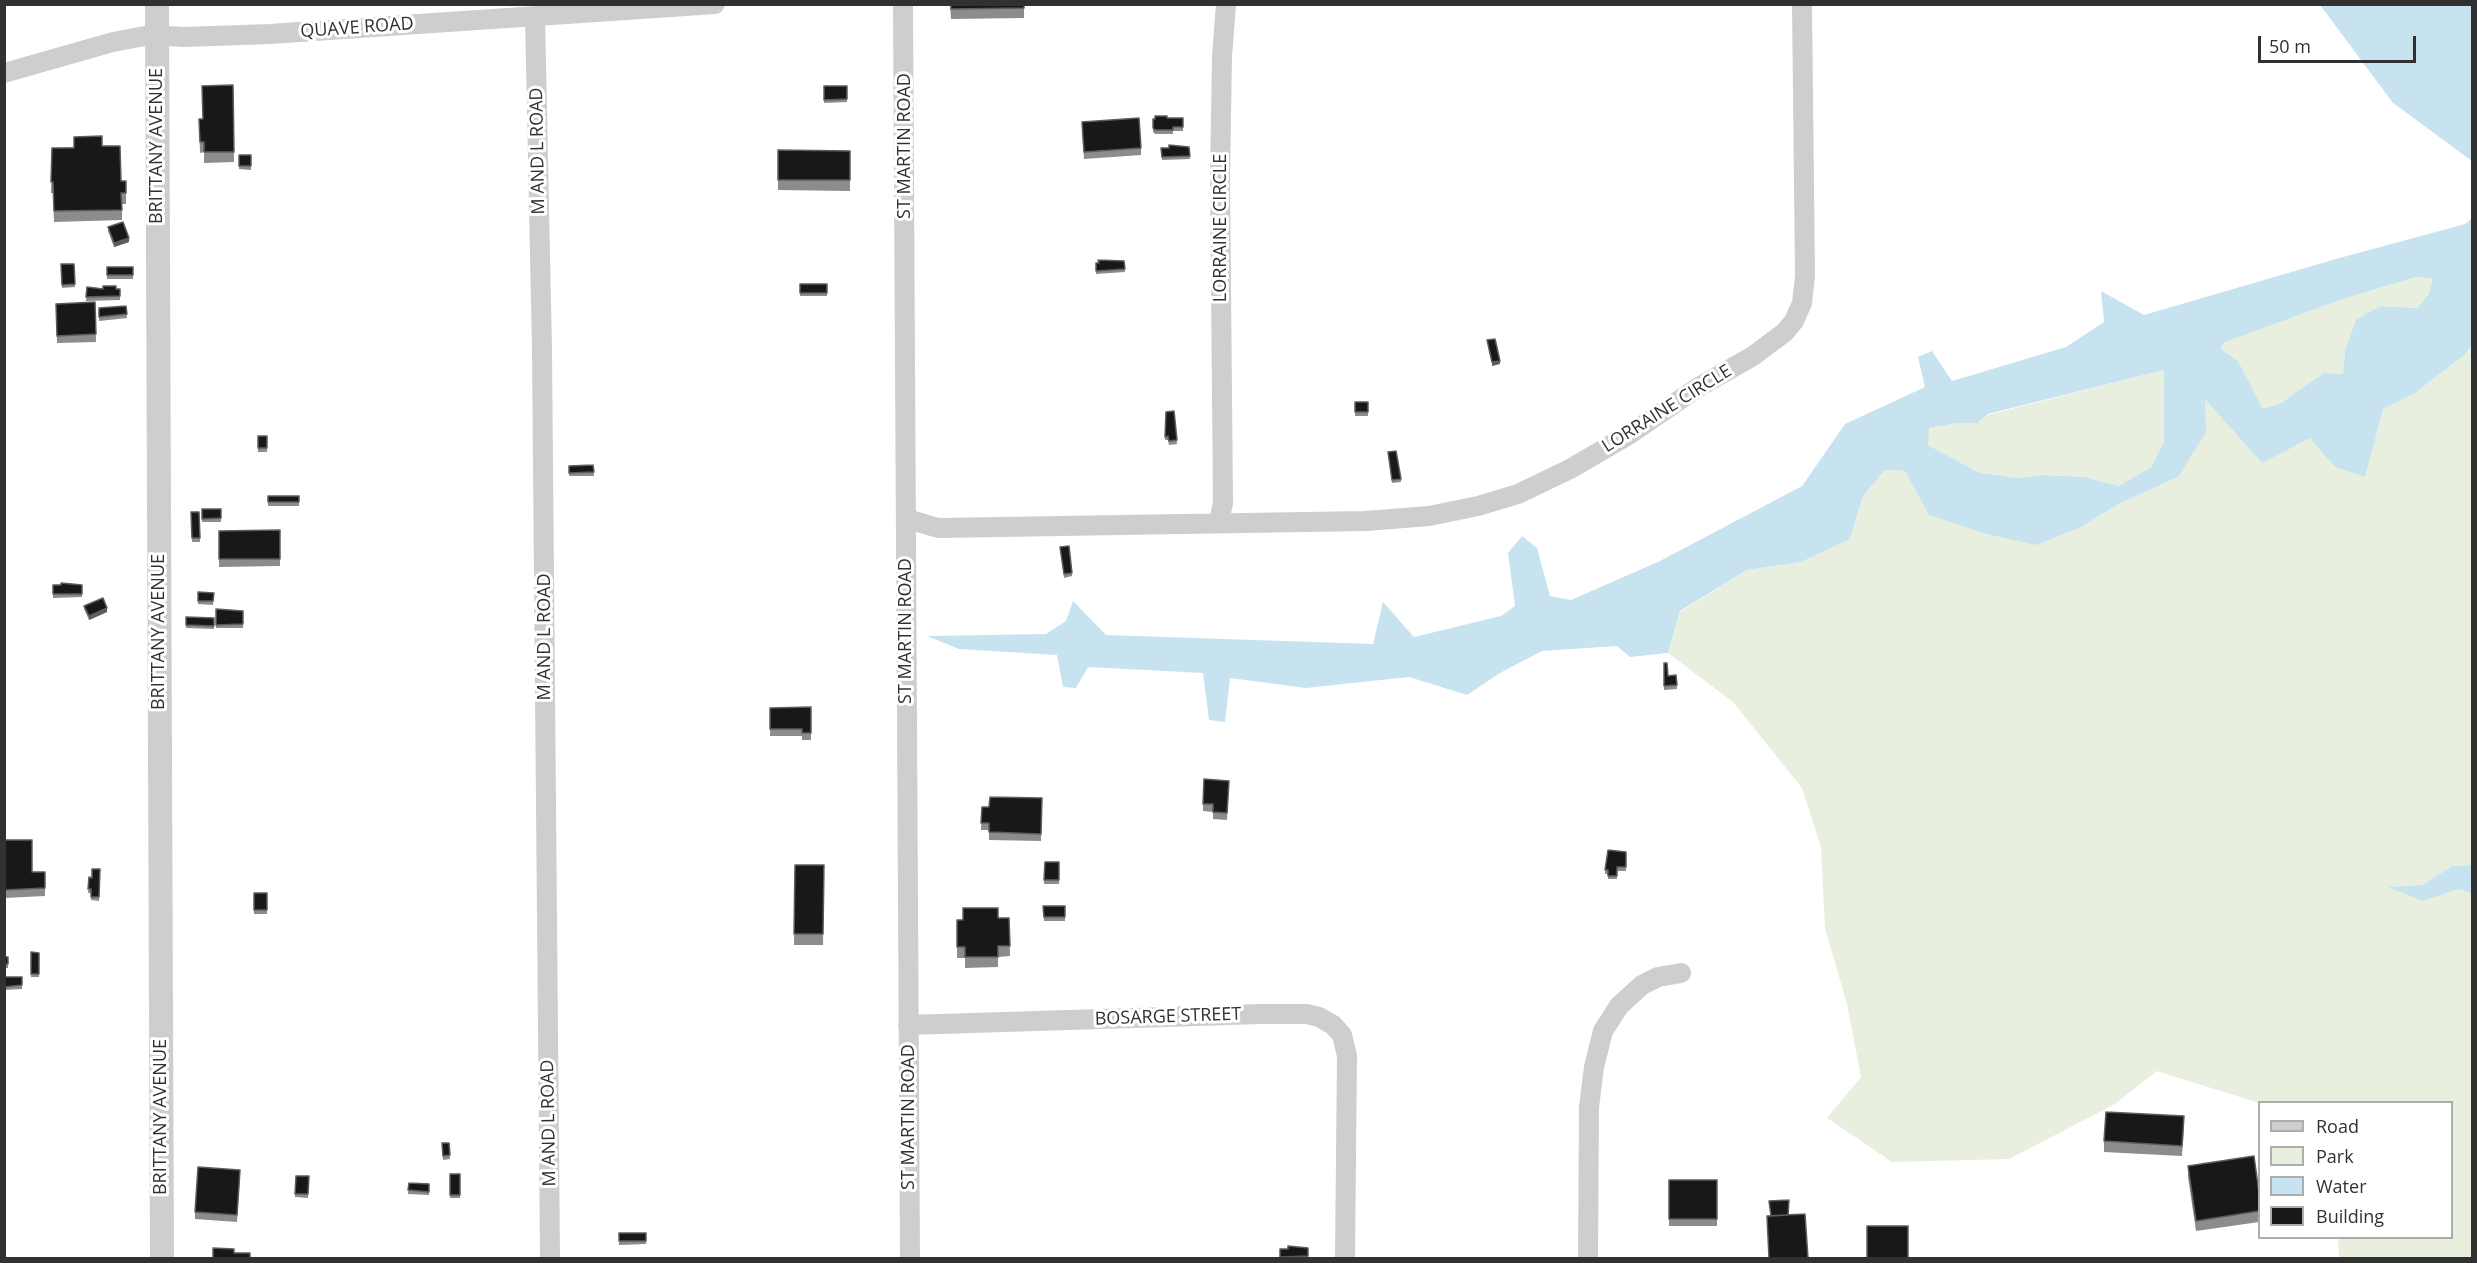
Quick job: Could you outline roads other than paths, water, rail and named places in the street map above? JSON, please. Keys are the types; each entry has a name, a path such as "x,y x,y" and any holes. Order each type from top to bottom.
{"street":[{"name":"BRITTANY AVENUE","path":"157,4 162,1258"},
{"name":"QUAVE ROAD","path":"4,73 113,42 157,35 184,37 270,34 715,4"},
{"name":"ST MARTIN ROAD","path":"903,4 910,1258"},
{"name":"LORRAINE CIRCLE","path":"1219,522 1223,502 1220,178 1222,57 1226,4"},
{"name":"LORRAINE CIRCLE","path":"906,516 911,520 938,528 1366,521 1429,516 1478,506 1518,494 1570,469 1630,434 1697,388 1753,356 1785,332 1794,321 1802,303 1805,276 1802,4"},
{"name":"M AND L ROAD","path":"535,16 543,363 550,1258"},
{"path":"1588,1258 1589,1107 1594,1067 1603,1031 1619,1006 1642,985 1658,977 1681,973"},
{"name":"BOSARGE STREET","path":"909,1025 1307,1014 1319,1017 1333,1025 1342,1035 1347,1056 1345,1258"}],"water":[{"path":"2320,5 2472,5 2472,161 2393,103"},
{"path":"2472,218 2472,346 2463,356 2415,393 2383,409 2365,477 2335,467 2310,438 2262,463 2205,399 2206,432 2178,477 2119,504 2081,527 2036,545 1987,534 1929,515 1905,471 1885,470 1863,496 1850,539 1801,562 1747,570 1680,611 1668,653 1630,657 1617,646 1542,651 1500,673 1467,695 1409,677 1306,688 1230,678 1225,722 1209,720 1203,673 1088,667 1076,688 1063,687 1057,655 959,649 927,636 1046,634 1066,621 1073,601 1106,635 1373,644 1383,602 1414,637 1501,616 1515,606 1508,553 1522,536 1537,548 1550,596 1571,600 1660,561 1802,486 1845,424 1925,387 1918,357 1932,351 1952,381 2066,347 2104,322 2101,291 2144,315 2465,224","holes":["2416,277 2433,279 2429,294 2417,308 2380,306 2356,320 2345,351 2343,374 2324,373 2281,403 2263,409 2238,361 2221,349 2223,343 2340,300","2164,370 2164,442 2151,467 2119,486 2084,477 2045,475 2016,478 1978,472 1928,445 1929,428 1958,423 1978,423 1988,414"]},
{"path":"2472,865 2472,894 2459,889 2423,901 2388,887 2422,885 2452,866"}]}
